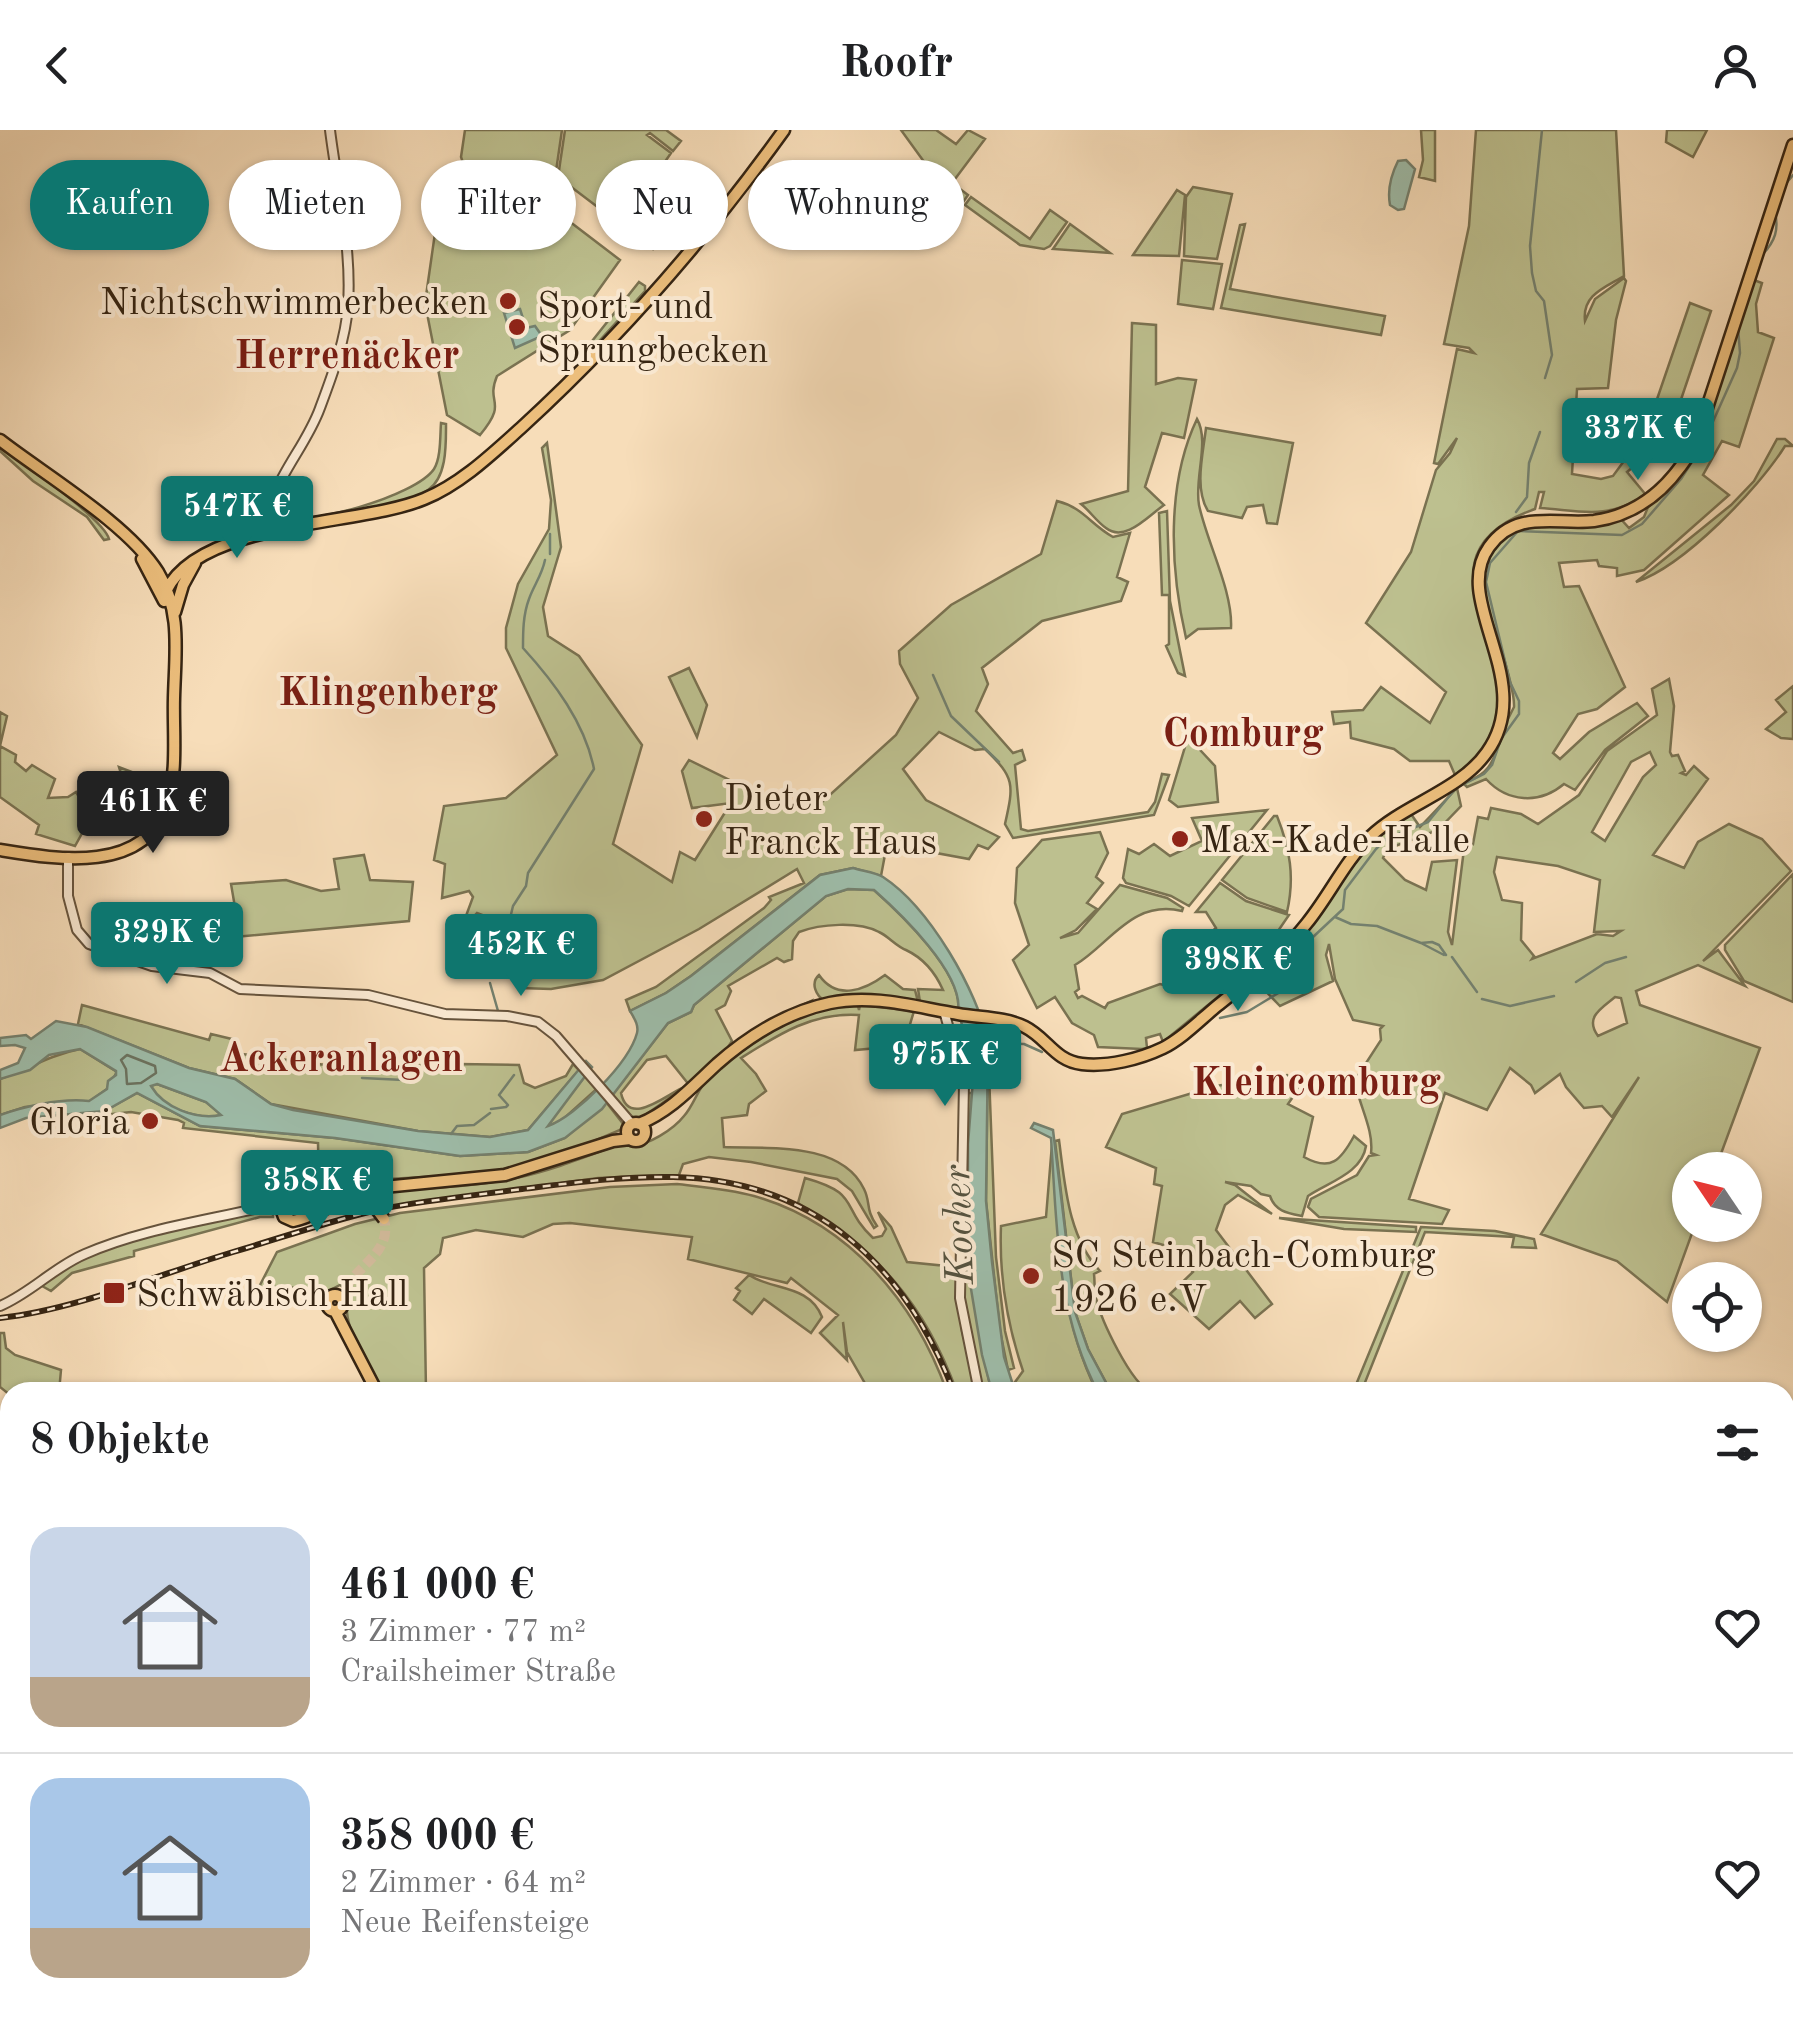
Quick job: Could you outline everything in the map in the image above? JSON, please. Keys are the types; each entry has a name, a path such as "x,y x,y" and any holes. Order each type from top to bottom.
{"main road":[{"path":"165,594 179,572 226,543 392,510 431,496 462,477 540,410 616,333 708,230 784,130"},
{"path":"384,1218 364,1200 343,1200 293,1221 284,1217 278,1202 505,1175 613,1140 656,1117 768,1026 805,1009 860,999 911,1003 989,1018 1026,1027 1058,1056 1088,1064 1118,1062 1158,1050 1218,1005 1289,945 1372,835 1457,779 1490,749 1503,717 1504,695 1478,588 1480,567 1488,548 1508,528 1521,522 1595,521 1643,503 1659,494 1671,479 1697,440 1793,144"},
{"path":"0,440 127,538 156,568 171,624 175,664"},
{"path":"127,538 175,613"},
{"path":"0,846 63,860 106,856 122,852 162,818 173,769 175,613 183,585 196,561"},
{"path":"156,568 179,572"},
{"path":"165,594 183,585"},
{"path":"341,1298 343,1322 371,1382"}],"street":[{"path":"266,533 266,515 281,478 312,427 329,384 348,308 348,276 330,130"},
{"path":"68,857 68,896 78,930 90,944 138,962 203,972 240,989 368,995 436,1013 512,1016 545,1026 633,1127"},
{"path":"950,1012 964,1084 960,1298 978,1382"},
{"path":"0,1306 66,1262 128,1238 278,1202"}],"green space":[{"path":"465,130 562,130 558,160 461,157"},
{"path":"565,130 666,130 681,141 673,151 650,133 647,135 671,153 666,160 596,160 596,206 576,191 576,160 561,160"},
{"path":"901,130 936,130 956,144 968,130 985,139 964,167 964,160 923,160"},
{"path":"1421,130 1435,130 1435,181 1419,177 1423,160"},
{"path":"1476,130 1616,130 1624,276 1591,298 1585,321 1595,299 1624,278 1626,281 1616,320 1608,388 1577,389 1572,474 1601,479 1613,476 1624,461 1635,416 1654,408 1690,303 1711,311 1671,429 1627,472 1646,495 1619,508 1582,512 1540,508 1544,492 1539,492 1535,509 1498,528 1479,550 1473,575 1499,691 1497,721 1480,752 1455,775 1449,761 1410,761 1394,749 1351,738 1350,722 1334,724 1332,712 1363,710 1381,687 1430,723 1446,692 1366,623 1411,552 1436,470 1457,438 1438,464 1434,463 1457,349 1474,353 1469,348 1444,344 1469,226"},
{"path":"1667,130 1707,130 1693,157 1666,142"},
{"path":"1193,187 1232,194 1217,259 1184,256 1186,197"},
{"path":"1177,190 1185,195 1179,256 1133,255"},
{"path":"971,197 1030,239 1050,210 1067,222 1044,249 1020,245 965,205"},
{"path":"1070,224 1110,253 1053,249"},
{"path":"1245,224 1230,289 1385,316 1381,335 1221,308 1240,225"},
{"path":"576,226 596,242 596,250 607,250 620,260 570,330 497,376 495,409 480,435 447,415 425,303 433,250 576,250"},
{"path":"1182,260 1222,264 1213,309 1178,304"},
{"path":"1751,279 1762,283 1756,304 1758,332 1774,338 1739,447 1722,441 1703,475 1729,495 1644,570 1617,576 1617,568 1599,566 1597,560 1559,563 1564,587 1579,586 1625,687 1597,709 1578,714 1553,753 1560,759 1589,732 1637,703 1648,716 1605,750 1575,790 1564,784 1544,795 1524,798 1494,787 1486,779 1467,787 1463,783 1491,764 1496,752 1492,751 1514,707 1484,594 1488,557 1499,542 1535,525 1619,517 1629,528 1644,517 1648,507 1679,477 1703,439"},
{"path":"639,282 645,291 578,364 577,360"},
{"path":"1132,323 1156,325 1156,384 1178,378 1196,380 1184,438 1162,433 1145,487 1164,505 1136,526 1113,532 1081,504 1128,491"},
{"path":"1197,419 1202,438 1199,505 1224,583 1231,628 1198,629 1186,638 1177,584 1174,527 1180,471"},
{"path":"441,423 446,424 444,460 439,477 428,490 352,514 306,521 276,519 275,516 290,519 334,514 406,489 434,469"},
{"path":"1206,428 1293,443 1277,524 1267,523 1263,505 1247,507 1242,518 1208,511 1200,481"},
{"path":"1777,439 1785,439 1793,446 1785,446 1758,483 1719,524 1676,560 1636,582 1731,505 1754,481"},
{"path":"547,443 561,547 543,607 548,636 579,656 642,745 613,844 672,882 680,852 695,860 731,803 692,808 682,771 689,760 762,796 775,807 805,809 821,803 896,735 918,698 900,664 899,651 951,605 1041,554 1057,501 1074,508 1113,537 1130,533 1117,577 1128,582 1121,601 1042,621 982,668 988,684 976,711 1013,753 1022,750 1025,760 1015,765 1021,829 1148,812 1155,802 1162,774 1169,775 1154,815 1013,838 1005,824 1011,790 1002,767 985,749 975,750 939,732 903,769 926,800 999,837 988,849 978,845 969,859 887,844 881,876 853,868 820,875 691,976 630,1011 626,1000 656,987 764,908 771,900 769,897 804,883 797,869 699,929 603,980 551,989 520,988 502,957 511,926 477,913 466,925 451,932 466,916 473,897 469,891 442,898 445,864 434,860 444,806 506,798 557,755 506,648 506,628 518,584 549,529 551,500 542,448"},
{"path":"0,445 78,505 109,539 104,540 87,517 33,481 0,451"},
{"path":"1167,511 1170,601 1185,676 1178,673 1166,646 1169,595 1162,595 1159,513"},
{"path":"689,668 707,705 697,737 669,677"},
{"path":"1669,679 1674,706 1670,752 1672,756 1678,755 1685,771 1681,773 1686,775 1694,766 1708,779 1653,855 1684,868 1698,842 1729,824 1762,839 1791,871 1703,961 1718,950 1745,986 1698,965 1636,991 1640,1005 1760,1048 1722,1152 1672,1152 1672,1242 1689,1242 1682,1262 1672,1262 1672,1288 1667,1302 1617,1261 1541,1234 1639,1077 1612,1117 1602,1106 1584,1108 1560,1074 1535,1093 1510,1068 1487,1110 1445,1093 1409,1199 1449,1210 1442,1224 1319,1217 1308,1207 1311,1199 1357,1175 1369,1156 1376,1155 1371,1153 1355,1080 1381,1040 1383,1026 1353,1020 1335,979 1329,944 1326,955 1333,981 1280,1006 1254,979 1323,906 1370,843 1411,814 1420,827 1457,788 1461,806 1438,830 1387,849 1383,858 1405,880 1426,890 1432,862 1457,860 1448,932 1452,945 1465,841 1473,844 1478,817 1488,819 1491,808 1521,814 1538,824 1579,795 1607,751 1657,715 1652,689","holes":["1650,752 1656,765 1643,777 1605,841 1592,832 1631,762","1497,857 1558,866 1600,880 1594,932 1621,931 1613,936 1597,934 1532,959 1534,956 1521,940 1522,903 1502,900 1494,872","1615,997 1621,998 1627,1023 1598,1036 1594,1018"]},
{"path":"1793,686 1793,739 1781,738 1766,729 1786,712 1776,700"},
{"path":"0,712 7,716 0,746"},
{"path":"1188,737 1215,766 1218,802 1178,807 1169,800"},
{"path":"0,746 16,755 15,762 26,771 32,765 55,779 48,798 68,797 76,792 87,810 112,798 123,780 119,767 142,776 118,816 85,828 75,846 36,834 39,825 0,797"},
{"path":"1267,810 1189,906 1171,896 1126,883 1123,878 1128,849 1139,854 1154,844 1170,856 1202,841 1192,818"},
{"path":"1274,816 1290,863 1287,912 1247,898 1222,880"},
{"path":"1100,832 1108,853 1096,877 1103,883 1087,903 1097,909 1076,930 1060,938 1078,933 1120,885 1167,898 1183,908 1149,911 1135,917 1075,965 1078,998 1082,996 1105,1008 1108,1003 1160,984 1168,986 1210,944 1206,936 1216,928 1206,912 1196,912 1220,883 1246,901 1289,915 1278,931 1286,937 1303,922 1276,949 1163,1042 1160,1034 1146,1038 1147,1048 1098,1047 1094,1035 1072,1023 1055,997 1037,1008 1013,960 1029,945 1015,903 1017,868 1042,840"},
{"path":"364,855 370,880 413,882 409,921 203,940 172,933 178,908 236,913 231,884 286,880 321,891 339,889 334,859"},
{"path":"1793,874 1793,1002 1744,981 1725,945"},
{"path":"848,889 874,890 914,929 951,980 958,1011 920,1002 918,989 943,990 936,977 918,957 879,932 839,925 799,932 793,941 792,959 784,962 777,958 728,986 731,991 725,1005 716,1010 732,1041 728,1047 769,1020 811,1001 808,1006 779,1017 690,1086 666,1056 647,1060 621,1093 625,1104 641,1108 685,1087 641,1118 631,1118 612,1095 668,1023 691,1012 694,1005 826,896"},
{"path":"819,975 834,988 851,990 885,975 903,989 915,990 918,1002 825,1001 815,989"},
{"path":"82,1005 209,1040 211,1034 236,1040 234,1053 341,1067 426,1065 450,1072 459,1064 519,1065 524,1083 535,1088 566,1076 573,1064 579,1070 528,1130 490,1137 418,1131 271,1104 235,1079 189,1068 78,1024"},
{"path":"860,1005 914,1011 902,1051 889,1047 855,1050 859,1015 811,1021 741,1058 766,1091 749,1104 747,1115 722,1118 724,1147 802,1151 839,1162 864,1189 877,1226 874,1228 852,1191 837,1179 709,1157 683,1164 679,1175 598,1178 384,1207 373,1200 352,1196 302,1215 295,1216 290,1211 305,1202 327,1197 516,1178 626,1142 632,1146 645,1143 679,1121 709,1077 758,1036 816,1010 858,1006 859,1010"},
{"path":"984,1021 994,1024 999,1043 993,1044 989,1074 996,1257 1014,1368 1008,1370 986,1201 988,1043"},
{"path":"80,1049 117,1072 107,1089 89,1102 25,1107 0,1115 0,1079"},
{"path":"588,1072 600,1086 560,1122 546,1126"},
{"path":"1287,1075 1299,1088 1288,1104 1313,1117 1304,1157 1321,1163 1334,1161 1354,1136 1366,1146 1351,1170 1308,1196 1302,1216 1282,1210 1270,1196 1251,1186 1225,1182 1235,1185 1272,1214 1238,1195 1225,1205 1216,1230 1272,1304 1255,1318 1240,1301 1209,1329 1170,1294 1193,1272 1174,1248 1153,1242 1162,1186 1154,1184 1156,1168 1106,1147 1122,1114 1216,1086"},
{"path":"157,1084 206,1102 222,1115 192,1114 172,1107 150,1086"},
{"path":"137,1093 200,1126 335,1138 460,1156 528,1152 565,1138 606,1102 624,1125 573,1150 519,1166 479,1174 388,1179 319,1192 318,1143 183,1128 184,1123 178,1120 131,1112 84,1117 84,1113 106,1110"},
{"path":"965,1093 972,1093 969,1205 973,1282 990,1382 980,1382 962,1296"},
{"path":"1059,1140 1075,1226 1081,1243 1100,1271 1094,1274 1099,1308 1126,1365 1139,1382 1106,1382 1075,1312 1055,1141"},
{"name":"SC Steinbach-Comburg 1926 e.V","path":"1052,1144 1067,1302 1093,1382 1015,1382 1023,1371 1005,1300 1001,1226 1046,1217"},
{"path":"805,1178 823,1184 843,1196 873,1238 882,1236 886,1229 878,1212 891,1227 907,1262 956,1267 962,1331 975,1382 953,1382 930,1332 896,1282 852,1241 798,1203"},
{"path":"677,1184 726,1190 788,1208 820,1225 874,1270 897,1298 917,1327 943,1382 864,1382 847,1352 843,1322 847,1360 820,1333 838,1315 791,1278 787,1283 688,1259 692,1237 570,1223 553,1224 523,1237 476,1230 443,1238 440,1254 424,1268 426,1382 376,1382 351,1330 347,1304 350,1292 340,1285 317,1297 291,1287 259,1287 277,1252 355,1224 400,1213 610,1187"},
{"path":"263,1210 273,1213 273,1217 260,1217 134,1251 134,1256 72,1273 51,1291 42,1286 84,1257 113,1246"},
{"path":"1279,1218 1416,1227 1416,1232 1344,1229"},
{"path":"1421,1227 1495,1231 1534,1239 1536,1248 1512,1247 1514,1237 1425,1232 1365,1382 1357,1382"},
{"path":"749,1275 800,1293 816,1306 822,1317 811,1333 764,1299 752,1314 734,1300 740,1291 736,1288"},
{"path":"0,1333 4,1333 6,1348 15,1355 61,1370 60,1382 0,1382"}],"water":[{"path":"1406,160 1415,169 1404,209 1398,210 1390,205 1389,188 1398,161"},
{"name":"Sport- und Sprungbecken","path":"520,309 526,328 535,326 542,336 515,348 504,313"},
{"path":"853,868 880,875 934,929 974,999 988,1043 986,1201 1004,1357 1012,1382 989,1382 968,1271 968,1144 974,1067 957,996 928,945 874,890 848,889 826,896 694,1005 691,1012 668,1023 602,1109 565,1138 528,1152 460,1156 335,1138 200,1126 137,1093 105,1111 26,1118 0,1128 0,1115 55,1102 89,1101 107,1089 108,1081 116,1075 116,1071 80,1049 49,1055 30,1070 0,1079 0,1070 18,1063 25,1048 0,1046 0,1038 26,1035 31,1039 56,1021 87,1027 189,1068 235,1079 271,1104 293,1110 418,1131 490,1137 528,1130 586,1061 592,1067 548,1126 586,1100 624,1059 637,1030 630,1011 691,976 820,875","holes":["157,1084 206,1102 221,1115 201,1116 182,1111 164,1101 151,1086"]},
{"path":"1034,1123 1053,1130 1075,1312 1106,1382 1093,1382 1066,1300 1057,1236 1051,1138 1031,1128"}],"waterway":[{"path":"1542,130 1530,246 1532,273 1536,291 1544,301 1552,355 1545,378"},
{"path":"1784,186 1793,175"},
{"path":"1763,254 1775,235 1775,212"},
{"path":"1519,531 1622,535 1642,524 1681,479 1702,446 1737,368 1738,327"},
{"path":"1516,512 1527,497 1529,463 1540,432"},
{"path":"1220,1018 1247,1012 1285,989 1313,937 1343,909 1345,890 1376,849 1386,839 1428,822 1456,788 1484,774 1492,765 1501,739 1519,714 1519,701 1510,682 1486,582 1490,563 1518,531"},
{"path":"550,534 550,554"},
{"path":"503,948 513,906 526,886 528,873 594,769 567,704 523,648 527,605 545,560"},
{"path":"933,675 951,716 999,762"},
{"path":"1335,917 1351,924 1377,926 1421,943 1432,942 1446,955"},
{"path":"1421,943 1444,955"},
{"path":"1452,957 1477,992"},
{"path":"1576,982 1605,963 1626,957"},
{"path":"490,983 498,1011"},
{"path":"1482,999 1510,1006 1554,996"},
{"path":"986,1043 1024,1044 1042,1052"},
{"path":"491,1109 508,1105 499,1095 514,1075"},
{"path":"362,1078 404,1080"},
{"path":"451,1134 457,1126 474,1125 490,1113"}],"tunnel":[{"path":"346,1287 384,1240 384,1219"}],"railway":[{"path":"0,1318 87,1299 386,1208 578,1182 673,1177 724,1182 770,1194 811,1213 848,1238 881,1269 909,1305 950,1382"}],"place":[{"name":"Nichtschwimmerbecken","path":"508,301"},
{"name":"Sport- und Sprungbecken","path":"517,327"},
{"name":"Dieter Franck Haus","path":"704,819"},
{"name":"Max-Kade-Halle","path":"1180,839"},
{"name":"Gloria","path":"150,1121"},
{"name":"SC Steinbach-Comburg 1926 e.V","path":"1031,1276"},
{"name":"Schwäbisch Hall","path":"114,1293"}],"district":[{"name":"Herrenäcker","path":"347,354"},
{"name":"Klingenberg","path":"388,691"},
{"name":"Comburg","path":"1243,732"},
{"name":"Ackeranlagen","path":"341,1057"},
{"name":"Kleincomburg","path":"1316,1081"}],"water label":[{"name":"Kocher","path":"957,1225"}]}
